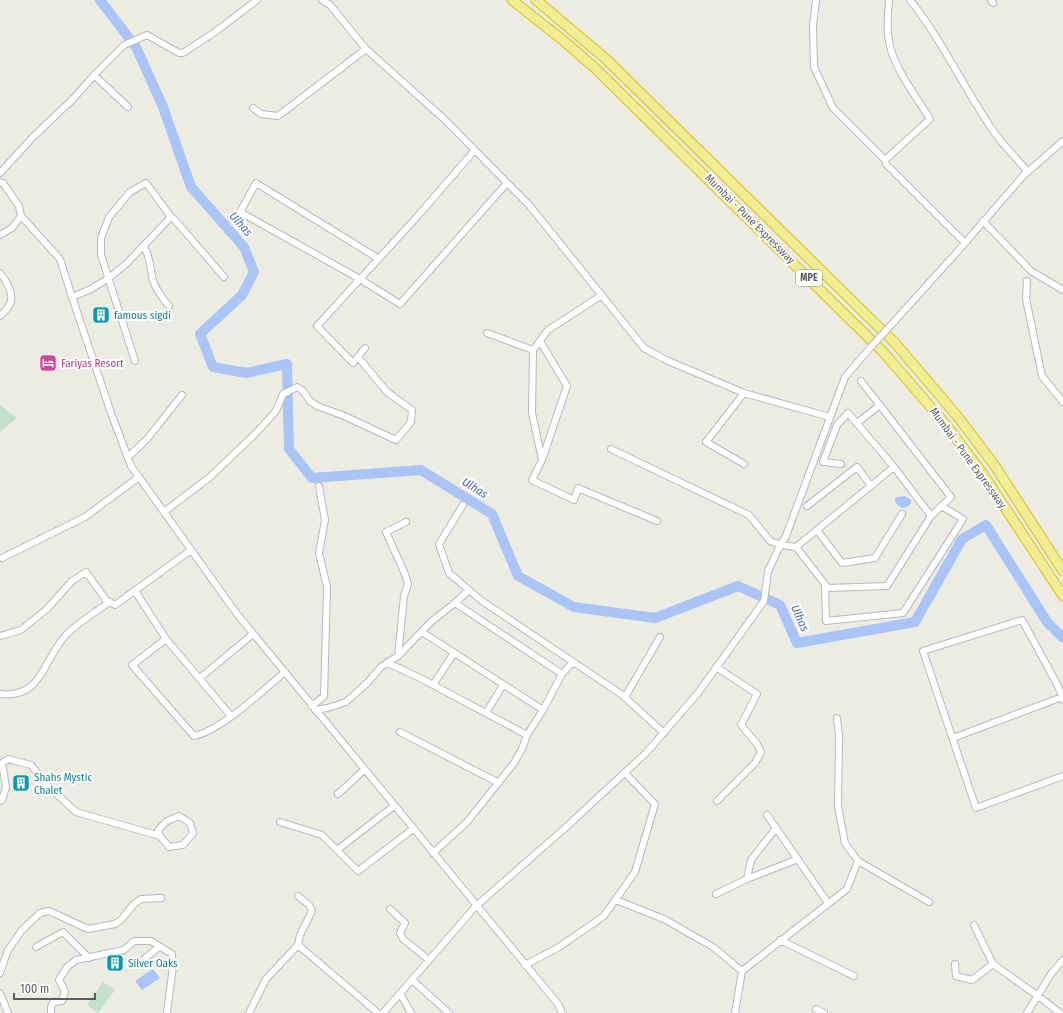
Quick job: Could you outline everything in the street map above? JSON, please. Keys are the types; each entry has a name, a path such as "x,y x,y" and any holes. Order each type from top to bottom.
{"highway":[{"name":"Mumbai - Pune Expressway","path":"512,0 564,41 596,69 884,353 947,426 983,474 1063,596"},
{"name":"Mumbai - Pune Expressway","path":"536,0 606,58 895,343 958,417 995,466 1063,571"}],"street":[{"path":"0,173 33,137 74,98 94,75 124,45 147,35 179,53 183,53 215,32 257,0"},
{"path":"322,0 330,5 366,49 443,118 530,206 644,348 666,360 744,393 830,417"},
{"path":"816,0 813,26 814,67 833,108 884,160 886,164 965,243"},
{"path":"884,160 930,119 900,69 890,47 887,29 889,0"},
{"path":"910,0 922,15 972,99 995,134 1028,172"},
{"path":"253,108 261,114 278,116 366,49"},
{"path":"94,75 128,107"},
{"path":"382,1013 476,906 564,829 646,753 698,693 764,601 768,571 786,536 845,377 1028,172 1063,141"},
{"path":"365,348 353,363 317,326 379,259 475,150"},
{"path":"0,182 3,183 19,206 21,216 60,259 111,413 131,466 237,614 558,1004 562,1013"},
{"path":"135,360 101,255 101,238 109,218 130,192 146,183 171,217 224,277"},
{"path":"379,259 256,183 240,212 360,279 400,304 507,183"},
{"path":"0,235 12,228 21,216"},
{"path":"72,297 91,289 109,278 126,264 137,251 144,247 171,217"},
{"path":"984,221 1031,271 1063,290"},
{"path":"144,247 147,252 153,282 158,292 169,306"},
{"path":"0,272 5,279 11,295 10,305 0,316"},
{"path":"1027,281 1026,299 1042,376 1063,402"},
{"path":"542,460 532,413 533,350 548,330 602,295"},
{"path":"487,333 533,350"},
{"path":"540,341 567,386 542,460 532,480 574,500 578,488 657,521"},
{"path":"164,512 210,477 255,434 276,411 283,394 297,387 303,391 310,401 318,406 342,415 396,440 411,422 412,410 387,392 358,357"},
{"path":"611,449 749,515 770,541 781,545 796,547 828,588 886,586 931,516 951,497 861,381"},
{"path":"744,393 706,442 744,464"},
{"path":"128,457 147,439 182,395"},
{"path":"857,423 880,405"},
{"path":"841,464 823,462 837,425 848,413 894,467 931,516"},
{"path":"807,506 857,467 871,486"},
{"path":"796,547 894,467"},
{"path":"2,558 85,517 139,477"},
{"path":"314,708 324,696 325,678 327,587 319,553 325,520 319,486"},
{"path":"463,505 439,544 450,573 482,601 625,697 664,733"},
{"path":"825,585 826,620 903,613 963,519 941,506"},
{"path":"817,530 842,563 875,558 902,514"},
{"path":"398,656 404,596 408,584 386,532 406,522"},
{"path":"0,636 20,630 47,609 72,581 86,572 106,600 115,605 191,550"},
{"path":"135,590 166,639 231,716"},
{"path":"314,708 327,708 346,702 367,683 382,666 398,656 431,622 469,590"},
{"path":"0,694 16,694 25,691 32,686 42,675 65,636 110,602"},
{"path":"455,603 562,674"},
{"path":"953,738 1062,698 1058,686 1022,620 923,650 976,808 1063,776"},
{"path":"422,632 543,710"},
{"path":"200,678 253,634"},
{"path":"625,697 660,637"},
{"path":"166,639 132,665 194,736 202,734 208,729 214,729 285,672"},
{"path":"433,685 454,653"},
{"path":"433,853 467,822 514,763 522,749 527,735 543,710 562,674 573,662"},
{"path":"388,663 527,735"},
{"path":"716,667 757,694 741,725 757,744 761,752 755,763 717,801"},
{"path":"486,713 504,685"},
{"path":"837,718 839,736 838,806 845,843 858,861 929,902"},
{"path":"400,732 499,783"},
{"path":"0,801 2,800 6,787 1,762 8,759 31,765 46,784 76,812 160,836 169,847 183,845 193,833 190,823 179,816 167,821 158,830 160,836"},
{"path":"338,794 364,770"},
{"path":"525,965 559,947 604,916 635,872 655,804 625,773"},
{"path":"337,850 394,806"},
{"path":"767,815 828,903"},
{"path":"280,822 322,835 358,871 413,829"},
{"path":"747,879 751,860 776,828"},
{"path":"716,894 747,879 798,859"},
{"path":"735,1013 742,971 847,889 858,861"},
{"path":"249,1013 266,979 298,946 300,935 312,911 309,905 298,896"},
{"path":"0,973 8,950 22,930 40,913 49,911 88,929 115,924 122,920 134,904 141,899 161,898"},
{"path":"616,900 670,923 713,947 742,971"},
{"path":"390,909 405,923 400,933 402,939 429,960"},
{"path":"974,926 993,964 1060,1013"},
{"path":"36,947 63,932 88,958"},
{"path":"780,940 854,976"},
{"path":"50,1013 50,1007 53,1002 62,1001 65,991 59,980 67,967 76,960 124,950 134,941 151,941 172,954 173,966 167,1013"},
{"path":"298,946 378,1013"},
{"path":"139,963 159,947"},
{"path":"1027,1013 1051,974 1063,960"},
{"path":"955,964 956,976 972,980 993,964"},
{"path":"412,980 449,1013"},
{"path":"0,993 8,1013"},
{"path":"400,993 411,1013"},
{"path":"816,1009 824,1013"}],"green space":[{"path":"0,405 17,418 0,432"},
{"path":"103,982 115,990 98,1013 87,1005"}],"water":[{"path":"905,496 911,500 911,502 909,506 903,508 897,504 895,498"},
{"path":"153,969 160,978 142,990 135,981"}],"waterway":[{"name":"Ulhas","path":"100,0 136,47 163,107 191,187 244,247 254,272 242,295 200,334 213,367 246,373 287,364 289,449 312,478 421,470 492,514 518,576 574,607 655,618 738,586 780,605 797,643 915,622 962,539 986,525 1047,622 1063,638"}],"place":[{"name":"famous sigdi","path":"101,315"},
{"name":"Fariyas Resort","path":"48,363"},
{"name":"Shahs Mystic Chalet","path":"21,783"},
{"name":"Silver Oaks","path":"115,963"}]}
